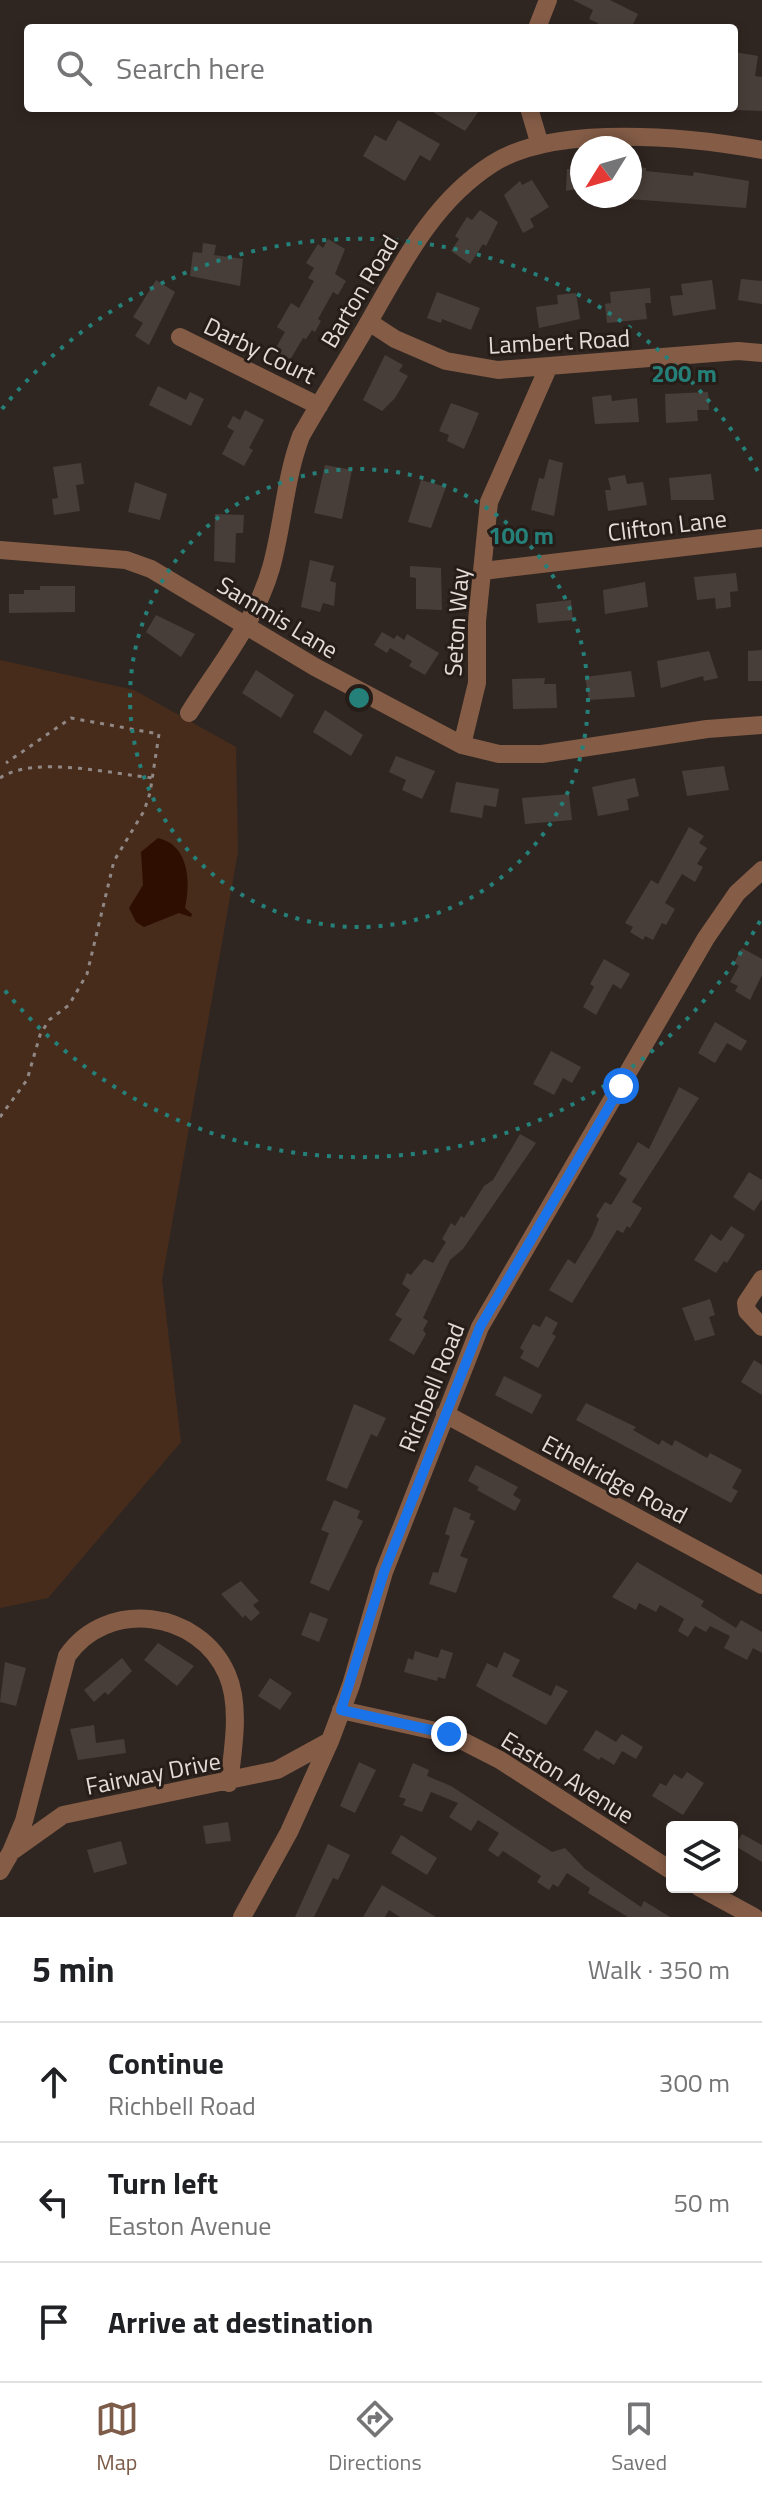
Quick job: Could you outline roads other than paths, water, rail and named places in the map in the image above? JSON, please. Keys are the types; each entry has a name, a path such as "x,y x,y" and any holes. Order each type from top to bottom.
{"street":[{"path":"539,24 548,0"},
{"path":"530,112 540,145"},
{"name":"Barton Road","path":"189,713 245,626 270,570 294,454 319,406 429,221 463,186 493,163 555,141 672,137 762,150"},
{"name":"Lambert Road","path":"369,322 408,344 470,368 548,368 738,351 762,353"},
{"name":"Darby Court","path":"180,337 319,406"},
{"name":"Seton Way","path":"462,745 477,683 489,502 548,368"},
{"name":"Clifton Lane","path":"483,571 762,538"},
{"name":"Sammis Lane","path":"0,550 126,560 151,569 435,734 462,745 499,754 542,754 707,729 762,725"},
{"name":"Richbell Road","path":"242,1917 289,1832 330,1741 384,1572 480,1327 706,938 737,893 762,870"},
{"path":"762,1279 746,1303 747,1311 762,1327"},
{"name":"Ethelridge Road","path":"445,1414 762,1585"},
{"path":"11,1852 33,1789 67,1656 74,1646 99,1629 130,1617 180,1624 201,1639 227,1674 234,1704 229,1783"},
{"name":"Easton Avenue","path":"341,1710 449,1734 500,1760 666,1867"},
{"name":"Fairway Drive","path":"0,1871 11,1852 63,1815 229,1783 277,1770 330,1741"},
{"path":"33,1789 52,1811 63,1815"},
{"path":"710,1893 754,1917"}]}
